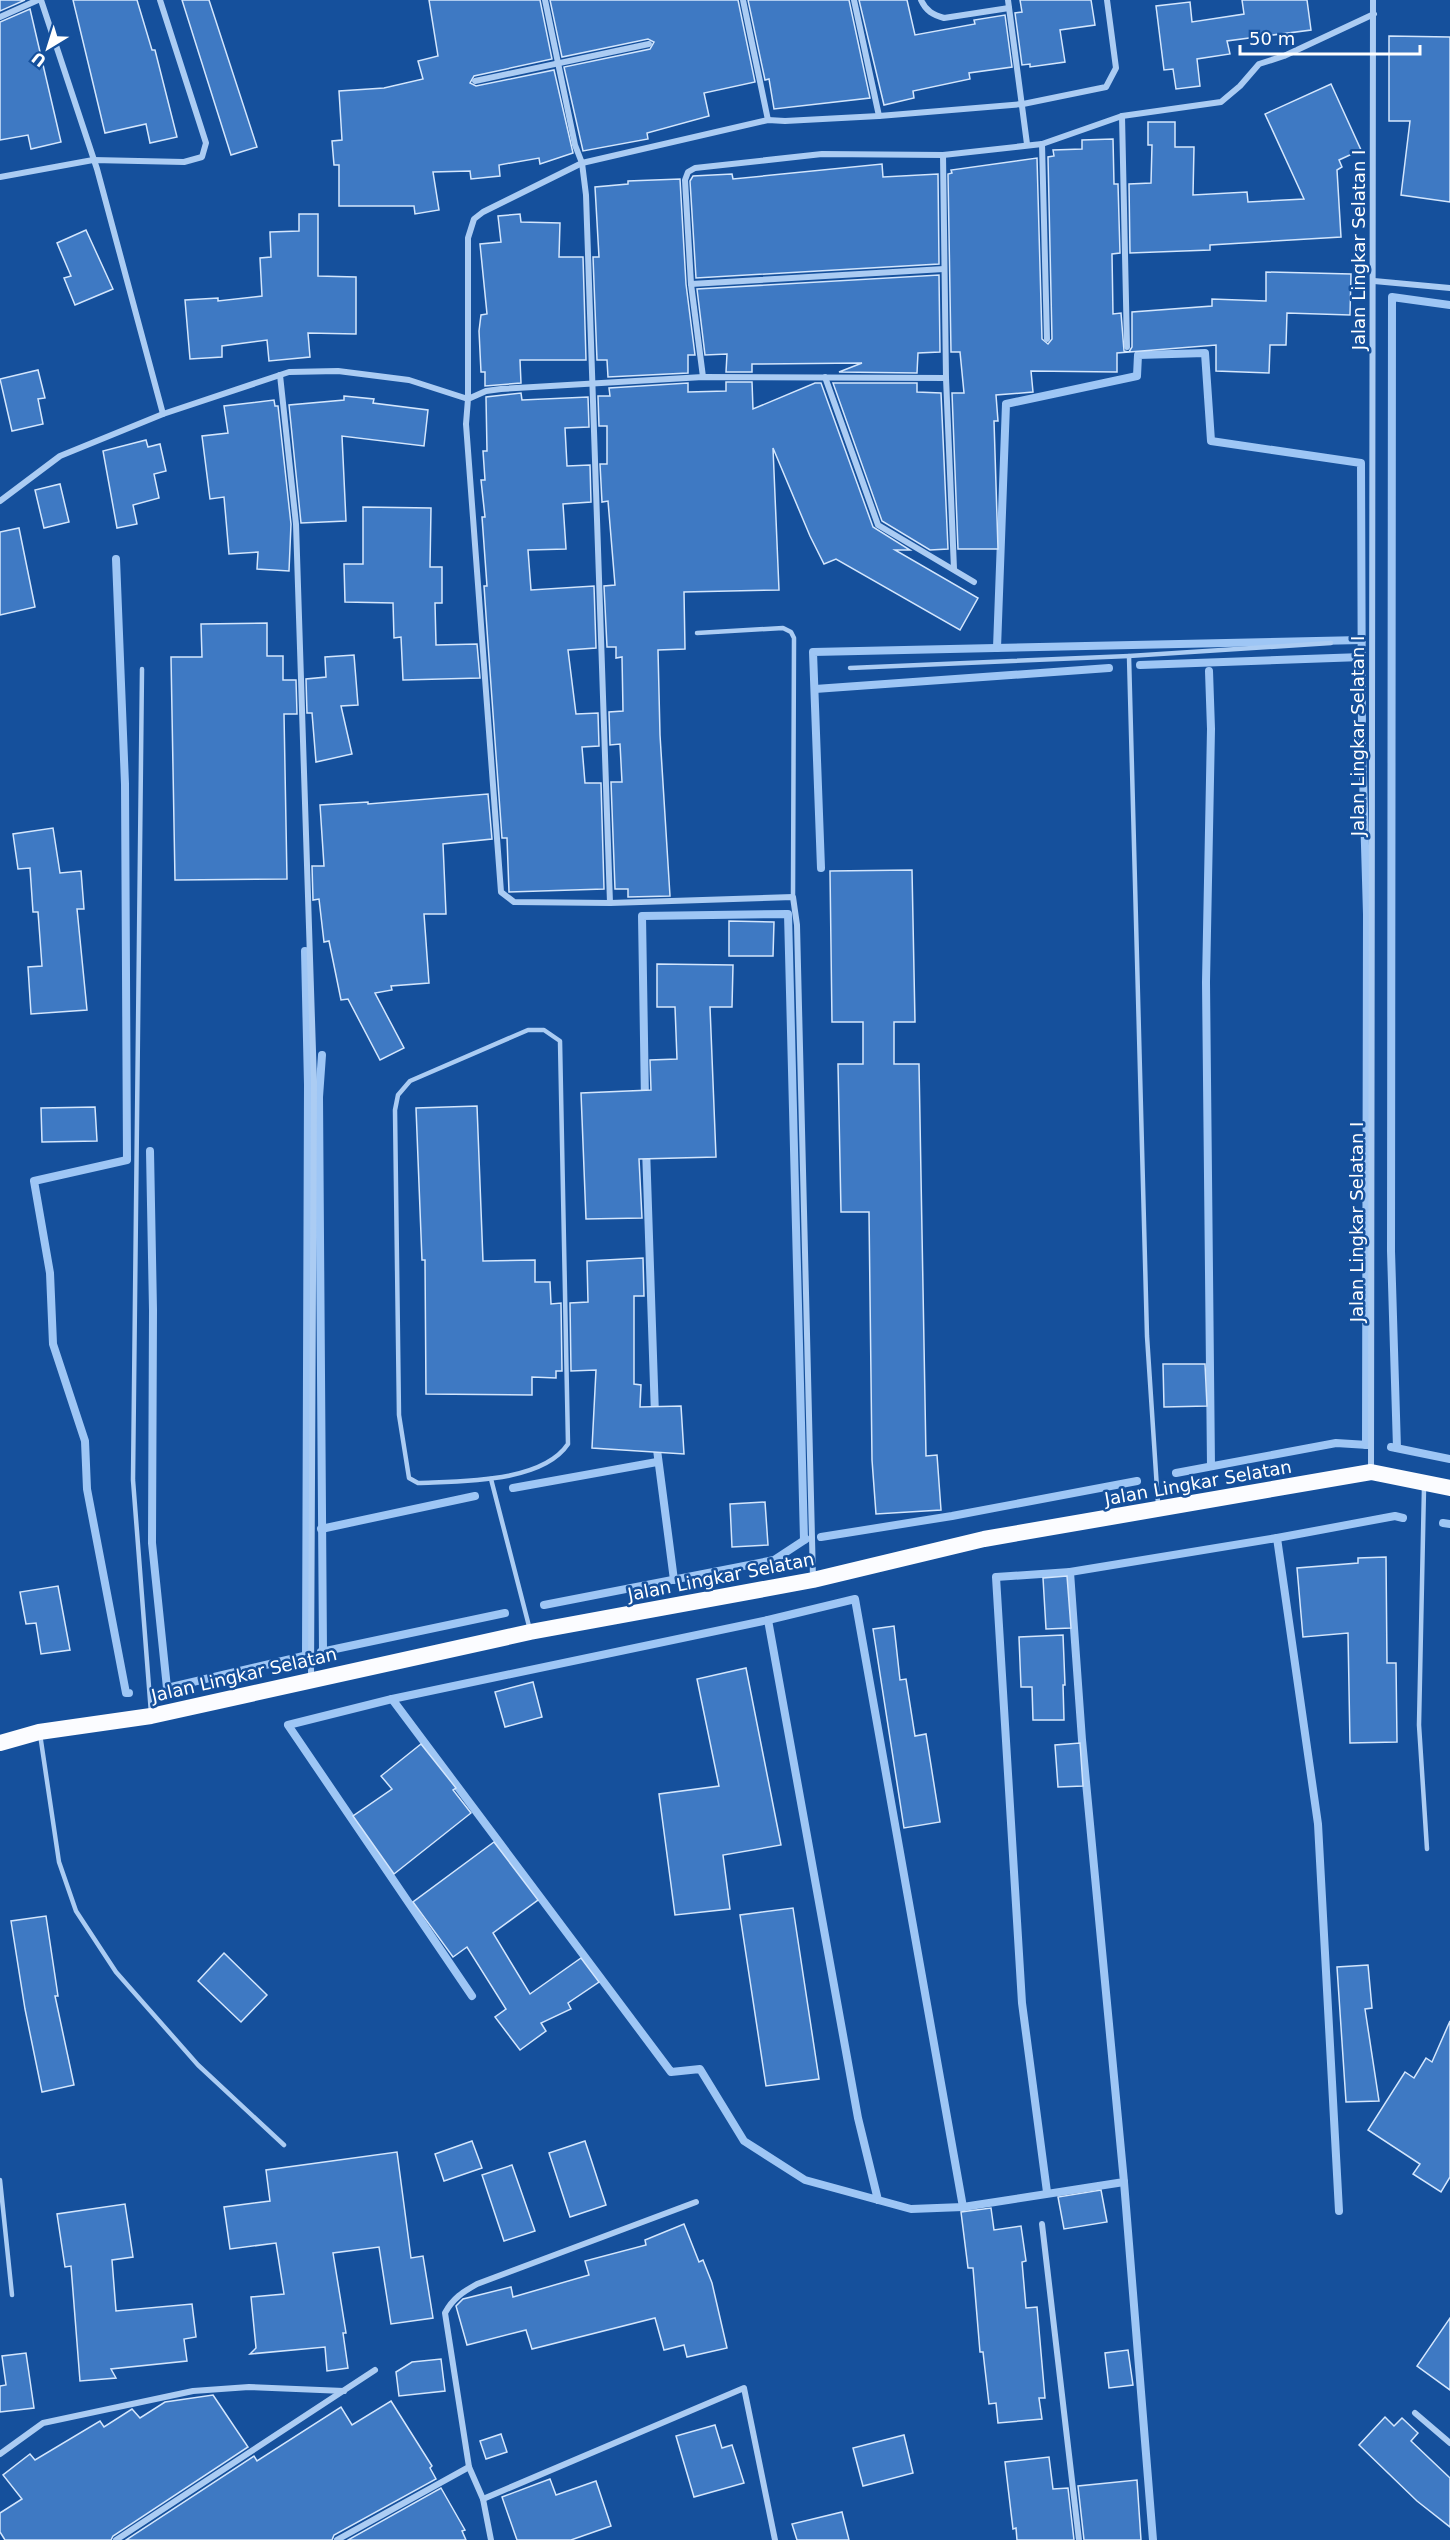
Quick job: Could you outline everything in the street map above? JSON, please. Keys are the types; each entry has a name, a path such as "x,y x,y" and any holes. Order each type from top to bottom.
{"highway":[{"name":"Jalan Lingkar Selatan","path":"0,1743 39,1732 151,1716 530,1632 813,1580 984,1539 1371,1472 1424,1485 1450,1488"}],"street":[{"path":"0,17 39,0 97,169 163,414"},
{"path":"0,177 93,160 195,161 205,152 206,143 160,0"},
{"path":"545,0 575,145 582,163 586,195 610,903"},
{"path":"743,0 768,120"},
{"path":"854,0 879,116"},
{"path":"921,0 925,8 934,15 944,18 1009,4 1026,141"},
{"path":"813,1580 797,925 794,897 610,903 514,902 501,892 467,436 470,227 483,212 582,163 768,120 785,122 1023,104 1106,87 1116,68 1107,0"},
{"name":"Jalan Lingkar Selatan I","path":"1371,1472 1373,0"},
{"path":"703,377 691,284 685,180 688,172 695,168 822,154 943,155 1026,141 1042,144 1122,116 1221,102 1240,86 1259,64 1374,14"},
{"path":"475,81 649,44"},
{"path":"1122,116 1127,347"},
{"path":"1042,144 1047,339"},
{"path":"943,155 946,378 954,569"},
{"path":"691,284 944,269"},
{"path":"1374,281 1450,288"},
{"path":"0,501 60,456 163,414 289,372 338,371 409,380 468,399 486,391 501,389 703,377 946,378"},
{"path":"280,375 296,524 314,1082 311,1679"},
{"path":"825,377 878,525 975,582"},
{"path":"491,2540 483,2499 469,2467 446,2313 456,2296 477,2284 696,2202"},
{"path":"1042,2224 1079,2540"},
{"path":"116,2540 375,2370"},
{"path":"0,2454 43,2423 193,2391 249,2387 344,2391"},
{"path":"483,2499 744,2388 775,2540"},
{"path":"1414,2413 1450,2443"},
{"path":"337,2540 469,2467"}],"lane":[{"path":"697,633 783,628 791,632 794,638 794,897"},
{"path":"850,668 1129,656 1331,643"},
{"path":"1129,656 1147,1324 1158,1510"},
{"path":"142,669 133,1480 151,1716"},
{"path":"528,1030 544,1030 560,1041 568,1443 559,1456 534,1468 491,1479 418,1483 409,1478 399,1415 395,1110 398,1095 410,1081 528,1030"},
{"path":"491,1479 530,1632"},
{"path":"1424,1485 1419,1725 1427,1849"},
{"path":"39,1732 59,1862 76,1911 116,1971 191,2056 284,2145"},
{"path":"0,2180 12,2295"}],"building":[{"path":"0,0 25,0 0,11"},
{"path":"73,0 137,0 152,50 155,50 177,137 150,143 146,124 105,133"},
{"path":"182,0 209,0 257,147 231,155"},
{"path":"429,0 540,0 552,59 474,76 470,83 476,86 554,70 573,153 540,164 539,158 499,165 500,176 471,179 470,171 433,172 439,210 415,214 414,206 339,206 339,165 334,165 332,141 342,140 339,91 384,88 423,79 418,61 438,56"},
{"path":"550,0 738,0 755,82 704,93 709,116 647,133 648,139 583,151 564,67 650,49 654,42 648,39 562,57"},
{"path":"748,0 849,0 870,98 774,109 769,79 765,80"},
{"path":"859,0 907,0 915,35 975,24 974,20 1005,15 1012,67 969,73 970,79 913,91 914,98 884,105"},
{"path":"1020,0 1091,0 1095,25 1060,30 1065,62 1030,67 1030,64 1022,65 1015,13 1022,12"},
{"path":"1242,0 1307,0 1311,30 1227,41 1230,54 1197,59 1200,86 1176,89 1173,69 1164,70 1156,6 1190,2 1192,22 1244,14"},
{"path":"30,9 61,142 31,149 28,135 0,140 0,22"},
{"path":"1389,36 1450,37 1450,202 1401,195 1410,121 1389,121"},
{"path":"1331,84 1361,150 1339,160 1342,167 1337,170 1341,237 1210,245 1210,250 1130,253 1129,184 1151,183 1152,145 1148,145 1148,122 1175,122 1175,147 1194,147 1193,195 1247,192 1248,202 1304,199 1265,114"},
{"path":"1113,139 1114,184 1118,184 1120,253 1112,254 1113,314 1121,313 1124,351 1129,352 1132,347 1132,312 1212,306 1212,299 1266,301 1266,272 1351,274 1350,315 1287,313 1286,345 1270,345 1269,373 1216,371 1216,345 1117,353 1117,372 1031,371 1033,392 996,395 998,421 994,421 998,549 958,549 952,393 964,393 960,352 951,352 948,174 952,173 951,170 1037,158 1042,339 1048,344 1052,339 1048,157 1054,156 1053,150 1082,149 1082,140"},
{"path":"882,164 883,177 938,174 939,264 696,278 690,181 693,176 732,174 733,179"},
{"path":"680,179 686,284 695,355 688,355 688,373 608,377 607,360 597,360 593,257 599,257 595,187 628,184 628,181"},
{"path":"299,214 318,214 318,276 356,277 356,334 308,333 310,357 269,361 267,340 222,346 222,357 190,359 185,300 218,298 218,301 262,296 260,258 271,257 270,232 299,231"},
{"path":"520,214 521,222 560,223 559,257 583,257 586,360 520,360 521,383 485,386 485,372 481,372 479,331 481,315 487,314 480,244 501,242 498,216"},
{"path":"86,230 113,289 75,305 64,278 71,276 57,243"},
{"path":"939,275 940,352 918,353 917,373 839,372 862,363 752,364 752,372 726,372 727,354 705,355 697,289"},
{"path":"38,370 45,398 38,399 43,424 12,431 0,379"},
{"path":"726,382 752,382 753,409 815,383 821,383 873,527 910,550 895,550 978,598 960,630 836,559 824,564 773,448 779,590 684,592 685,649 658,650 660,735 670,896 628,897 628,889 615,889 611,782 622,782 620,744 610,745 609,712 623,711 622,657 616,658 616,647 607,647 604,586 615,585 608,501 602,502 600,464 607,464 607,426 599,426 598,396 610,396 609,388 688,383 688,392 726,391"},
{"path":"833,383 917,383 917,392 941,393 948,549 930,550 882,521"},
{"path":"521,393 522,400 588,397 589,427 565,428 567,466 590,465 591,502 563,504 566,549 528,550 531,590 594,586 596,648 568,650 576,714 598,713 599,746 582,747 585,783 601,783 604,889 509,892 507,838 502,838 484,586 487,586 482,517 485,517 481,480 485,480 483,451 487,451 486,397"},
{"path":"344,396 374,399 373,403 428,410 424,446 342,436 346,521 301,523 289,405 344,400"},
{"path":"274,400 275,406 278,406 291,524 289,571 257,569 258,552 229,554 224,497 210,499 202,436 228,433 224,406"},
{"path":"146,440 148,447 160,444 166,471 154,474 159,498 133,505 137,524 117,528 103,451"},
{"path":"60,484 69,522 44,528 35,490"},
{"path":"363,507 431,508 430,567 442,567 442,603 435,603 436,645 477,644 480,678 403,680 401,637 394,638 393,603 345,602 344,564 363,564"},
{"path":"19,528 35,607 0,615 0,532"},
{"path":"267,623 267,656 283,656 283,680 296,680 297,714 284,714 287,879 175,880 171,657 202,657 201,624"},
{"path":"354,655 358,705 341,706 352,754 316,762 312,713 307,713 306,679 326,677 325,657"},
{"path":"488,794 492,839 443,844 446,914 424,914 429,983 391,986 392,990 375,993 404,1048 380,1060 348,999 341,1000 329,941 324,942 319,899 313,900 312,866 324,866 320,805 368,802 368,804"},
{"path":"53,828 60,873 81,871 84,909 77,909 87,1010 31,1014 28,967 42,966 38,912 33,912 30,868 18,869 13,834"},
{"path":"912,870 915,1022 894,1022 894,1064 919,1064 926,1456 937,1455 941,1510 876,1514 872,1460 869,1212 841,1212 838,1064 863,1064 863,1022 832,1022 830,871"},
{"path":"729,921 774,922 773,956 729,956"},
{"path":"657,964 733,965 732,1007 710,1007 716,1157 639,1159 642,1218 586,1219 581,1093 651,1090 650,1060 677,1059 675,1007 657,1007"},
{"path":"477,1106 483,1261 535,1260 535,1282 550,1282 551,1304 561,1303 562,1371 556,1371 556,1378 532,1377 532,1395 426,1394 425,1260 422,1260 416,1108"},
{"path":"95,1107 97,1141 42,1142 41,1108"},
{"path":"643,1258 644,1296 634,1296 634,1384 641,1385 640,1407 681,1406 684,1454 592,1448 596,1370 571,1371 570,1303 588,1302 587,1261"},
{"path":"1163,1364 1205,1364 1207,1406 1164,1407"},
{"path":"765,1502 768,1545 732,1547 730,1504"},
{"path":"1386,1557 1387,1663 1396,1663 1397,1742 1350,1743 1348,1633 1303,1637 1297,1568 1358,1563 1358,1558"},
{"path":"1067,1576 1071,1628 1046,1629 1043,1578"},
{"path":"58,1586 70,1650 41,1654 36,1623 26,1624 20,1592"},
{"path":"894,1626 900,1680 906,1679 915,1736 926,1734 940,1822 904,1828 873,1629"},
{"path":"1063,1635 1064,1720 1033,1720 1032,1687 1021,1687 1019,1637"},
{"path":"746,1668 781,1845 723,1855 730,1909 675,1915 659,1794 719,1786 697,1679"},
{"path":"533,1682 542,1717 505,1727 495,1692"},
{"path":"1080,1743 1083,1786 1058,1787 1055,1745"},
{"path":"421,1744 456,1788 453,1790 471,1813 394,1874 353,1816 392,1789 381,1776"},
{"path":"494,1842 538,1900 493,1933 530,1994 581,1958 599,1982 568,2003 571,2009 541,2023 546,2031 520,2050 495,2017 506,2009 467,1947 453,1957 413,1902"},
{"path":"793,1908 819,2079 766,2086 740,1915"},
{"path":"46,1916 58,1996 55,1996 74,2085 42,2092 25,2009 11,1921"},
{"path":"224,1953 267,1995 241,2022 198,1981"},
{"path":"1368,1965 1372,2008 1365,2009 1379,2101 1346,2102 1337,1967"},
{"path":"1450,2021 1450,2177 1441,2192 1413,2174 1420,2164 1368,2130 1405,2072 1414,2078 1426,2058 1432,2062"},
{"path":"472,2141 482,2168 444,2181 435,2154"},
{"path":"585,2141 606,2205 570,2217 549,2153"},
{"path":"397,2152 411,2258 423,2256 433,2318 391,2324 379,2247 333,2253 346,2333 343,2333 348,2368 327,2371 325,2347 250,2354 256,2348 251,2297 284,2294 276,2243 230,2249 224,2207 270,2201 266,2170"},
{"path":"512,2165 535,2231 504,2241 482,2175"},
{"path":"1101,2190 1107,2222 1064,2229 1058,2197"},
{"path":"125,2204 133,2257 112,2260 116,2311 192,2304 196,2337 184,2339 187,2361 111,2369 116,2378 80,2381 71,2266 65,2267 57,2214"},
{"path":"991,2208 994,2230 1021,2226 1026,2261 1022,2262 1026,2308 1037,2307 1045,2398 1039,2398 1042,2419 998,2423 996,2403 989,2404 983,2352 980,2352 973,2268 968,2268 961,2212"},
{"path":"684,2224 699,2262 703,2260 712,2283 727,2348 687,2357 684,2345 664,2350 655,2318 532,2349 526,2330 467,2345 456,2306 463,2299 511,2287 513,2297 589,2275 585,2261 646,2245 645,2240"},
{"path":"1450,2318 1450,2390 1417,2366"},
{"path":"1128,2350 1133,2385 1109,2388 1105,2353"},
{"path":"26,2353 34,2408 0,2412 0,2386 6,2385 2,2356"},
{"path":"441,2359 445,2391 399,2396 396,2372 412,2362"},
{"path":"213,2395 248,2447 113,2536 111,2540 5,2540 0,2532 0,2513 22,2499 3,2475 30,2454 35,2460 100,2421 104,2427 132,2409 140,2418 165,2402"},
{"path":"391,2401 432,2466 430,2468 436,2479 334,2535 332,2540 126,2540 254,2456 257,2461 341,2407 352,2425"},
{"path":"1385,2417 1394,2426 1402,2418 1418,2433 1411,2441 1450,2478 1450,2527 1417,2501 1359,2445"},
{"path":"715,2425 722,2448 732,2445 744,2483 694,2497 676,2436"},
{"path":"501,2434 507,2452 486,2459 480,2441"},
{"path":"904,2435 913,2473 863,2486 853,2448"},
{"path":"1049,2457 1053,2489 1068,2488 1074,2540 1017,2540 1016,2528 1013,2529 1005,2462"},
{"path":"550,2479 556,2495 596,2481 611,2526 571,2540 517,2540 502,2497"},
{"path":"1137,2480 1141,2540 1084,2540 1078,2486"},
{"path":"441,2488 465,2530 462,2531 466,2540 348,2540"},
{"path":"842,2512 849,2540 797,2540 792,2524"}],"waterway":[{"path":"1397,1448 1391,1251 1392,297 1450,305"},
{"path":"997,648 1006,404 1137,376 1138,355 1205,353 1211,441 1361,463 1362,743 1367,914 1366,1445"},
{"path":"116,559 125,784 127,1160 34,1181 50,1273 53,1344 85,1441 87,1489 126,1693 129,1693"},
{"path":"821,868 813,652 1362,640"},
{"path":"1140,665 1362,657"},
{"path":"815,689 1109,668"},
{"path":"1209,671 1211,729 1206,982 1211,1466"},
{"path":"645,1100 642,916 788,914 804,1540"},
{"path":"305,951 308,1085 306,1656"},
{"path":"322,1055 319,1097 323,1652"},
{"path":"646,1148 655,1415"},
{"path":"150,1151 153,1310 152,1543 167,1688 308,1655"},
{"path":"656,1442 674,1580"},
{"path":"1176,1473 1336,1443 1368,1445"},
{"path":"1391,1447 1450,1459"},
{"path":"513,1488 657,1462"},
{"path":"821,1537 952,1516 1137,1481"},
{"path":"321,1529 475,1496"},
{"path":"1277,1538 1395,1516 1403,1518"},
{"path":"1443,1523 1450,1524"},
{"path":"878,2200 858,2118 768,1620 392,1699 671,2072 700,2069 744,2141 805,2180 911,2209 963,2207 1124,2182 1082,1740 1070,1572 1277,1538 1318,1824 1339,2211"},
{"path":"544,1605 774,1560 806,1539"},
{"path":"1047,2192 1022,2003 996,1577 1070,1572"},
{"path":"768,1620 855,1599 963,2207"},
{"path":"321,1652 505,1613"},
{"path":"392,1699 288,1725 472,1996"},
{"path":"1124,2182 1153,2540"}]}
